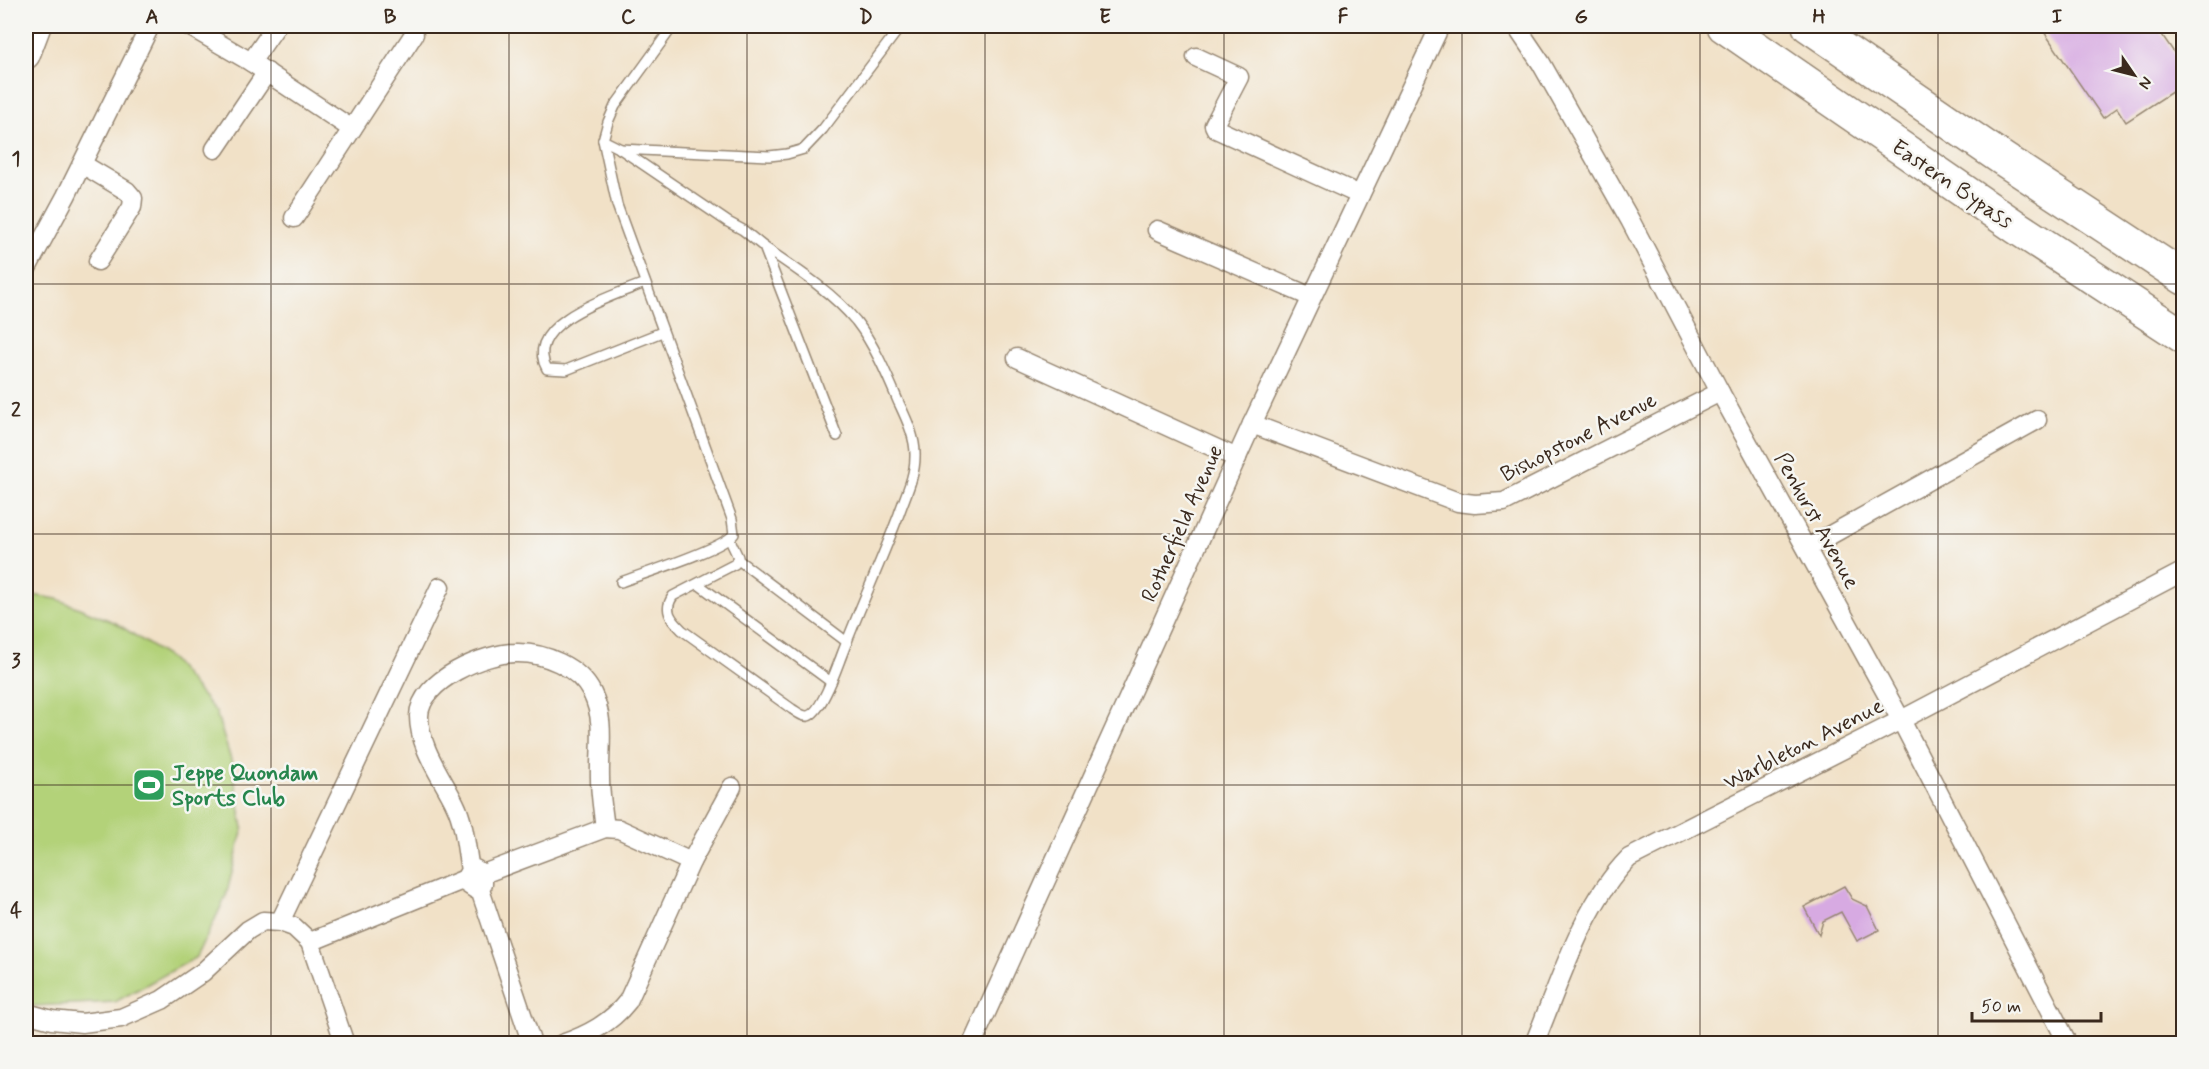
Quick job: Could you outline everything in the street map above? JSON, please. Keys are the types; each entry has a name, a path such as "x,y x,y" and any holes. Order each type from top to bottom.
{"highway":[{"name":"Eastern Bypass","path":"1724,26 2016,227 2184,337"},
{"path":"1809,26 2002,159 2184,278"}],"main road":[{"path":"26,55 37,26"}],"street":[{"path":"26,270 82,164 150,26"},
{"path":"189,26 267,72 352,129"},
{"path":"251,62 276,26"},
{"name":"Rotherfield Avenue","path":"972,1044 1252,424 1440,26"},
{"name":"Penhurst Avenue","path":"1516,26 1541,63 1630,220 1720,392 1902,720 2068,1044"},
{"path":"294,218 414,34"},
{"path":"1196,57 1239,77 1214,128 1360,195"},
{"path":"215,149 267,72"},
{"path":"82,164 127,191 133,198 132,207 98,261"},
{"path":"1157,230 1311,297"},
{"path":"1017,358 1237,458"},
{"name":"Bishopstone Avenue","path":"1252,424 1458,502 1487,504 1504,502 1720,392"},
{"path":"1807,548 2037,420"},
{"name":"Warbleton Avenue","path":"1534,1044 1587,917 1602,890 1629,858 1902,720 2184,571"},
{"path":"280,922 440,587"},
{"path":"532,1044 475,878 456,805 426,746 419,716 423,701 433,687 457,671 492,656 515,652 538,654 559,663 580,677 592,693 600,715 602,731 599,779 605,828"},
{"path":"562,1044 584,1037 604,1024 619,1013 627,1001 691,862 732,787"},
{"path":"310,942 605,828 619,829 691,862"},
{"path":"26,1013 52,1020 82,1023 121,1018 162,1000 202,972 248,930 263,921 280,922 294,927 310,942 345,1044"}],"lane":[{"path":"621,582 730,540 734,534 732,519 617,205 603,140 615,106 673,26"},
{"path":"619,148 769,156 804,149 823,129 902,26"},
{"path":"603,140 619,148 743,230 802,273 856,322 873,349 892,388 912,437 915,457 911,481 831,682 815,712 809,716 802,716 682,630 671,619 668,602 673,596 735,564 738,557 730,540"},
{"path":"764,247 837,436"},
{"path":"645,284 594,303 575,313 547,337 541,360 547,369 566,370 662,332"},
{"path":"737,559 847,642"},
{"path":"698,584 831,682"}],"green space":[{"path":"26,594 57,599 116,623 171,659 216,712 231,760 243,828 226,896 197,957 115,1002 33,1006 26,1003"}],"building":[{"path":"2040,26 2156,26 2184,67 2184,84 2126,122 2117,108 2103,118"},
{"path":"1844,886 1852,899 1867,906 1879,930 1857,941 1841,912 1823,921 1819,935 1804,907"}],"place":[{"name":"Jeppe Quondam Sports Club","path":"149,785"}]}
